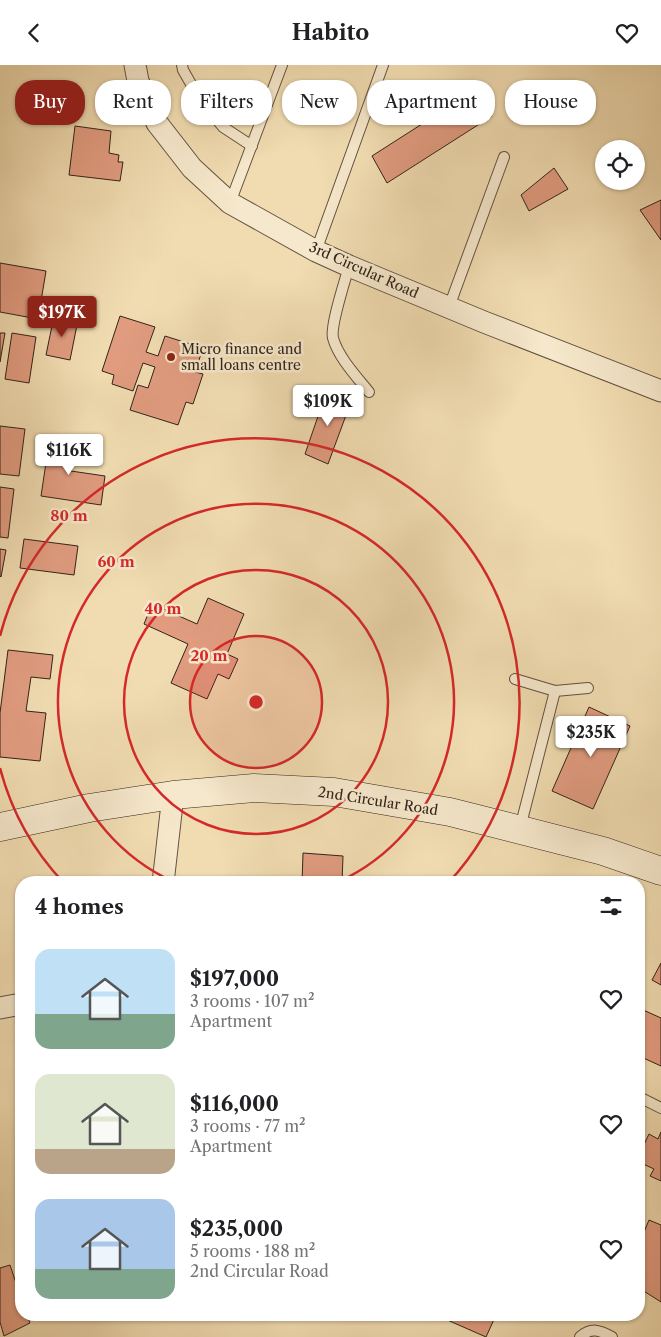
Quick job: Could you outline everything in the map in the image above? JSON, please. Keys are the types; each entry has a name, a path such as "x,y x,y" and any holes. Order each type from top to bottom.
{"street":[{"name":"3rd Circular Road","path":"134,65 138,81 158,123 192,168 230,203 316,251 349,266 484,322 661,391"},
{"name":"2nd Circular Road","path":"0,827 89,809 173,795 254,788 334,792 450,812 604,851 661,871"},
{"path":"165,876 173,795"},
{"path":"0,1008 15,1005"}],"lane":[{"path":"182,65 199,98 223,127 252,146"},
{"path":"230,203 282,65"},
{"path":"316,251 383,65"},
{"path":"449,307 504,157"},
{"path":"349,266 335,317 332,336 340,354 369,393"},
{"path":"515,679 555,691 588,688"},
{"path":"520,829 555,691"},
{"path":"645,1100 661,1108"},
{"path":"580,1337 591,1330 603,1332 612,1337"}],"building":[{"path":"420,125 478,125 387,183 372,156"},
{"path":"75,126 111,131 109,153 119,155 118,162 123,162 120,181 69,175"},
{"path":"554,168 568,189 529,211 521,195"},
{"path":"661,200 661,240 640,210"},
{"path":"0,263 46,271 38,319 0,312"},
{"path":"54,316 78,320 70,360 46,355"},
{"path":"120,316 155,327 146,352 158,356 165,336 203,348 195,372 203,374 193,404 186,402 178,425 130,410 138,385 148,388 155,367 143,363 133,391 112,384 114,375 102,371"},
{"path":"0,333 5,333 0,362"},
{"path":"12,333 36,337 29,383 5,379"},
{"path":"326,393 352,399 328,464 305,454"},
{"path":"0,426 25,429 19,476 0,474"},
{"path":"50,436 76,440 71,471 105,476 101,505 41,496"},
{"path":"0,487 14,489 8,538 0,537"},
{"path":"24,539 78,546 74,575 20,568"},
{"path":"0,549 6,550 1,577 0,576"},
{"path":"208,598 244,614 227,654 238,659 229,679 218,674 207,699 171,683 188,644 144,624 152,604 197,624"},
{"path":"8,650 53,655 50,679 31,677 26,711 46,713 40,761 0,757 0,713"},
{"path":"589,707 630,726 593,809 552,791"},
{"path":"303,853 343,856 342,876 302,876"},
{"path":"661,963 661,985 652,980"},
{"path":"645,1011 661,1018 661,1066 645,1059"},
{"path":"661,1132 661,1181 650,1176 654,1169 645,1165 645,1142 649,1134 658,1139"},
{"path":"649,1220 661,1225 661,1302 645,1292 645,1230"},
{"path":"10,1265 15,1280 15,1321 29,1321 30,1323 4,1336 0,1322 0,1268"},
{"path":"450,1321 493,1321 486,1337"}],"place":[{"name":"Micro finance and small loans centre","path":"171,357"}]}
